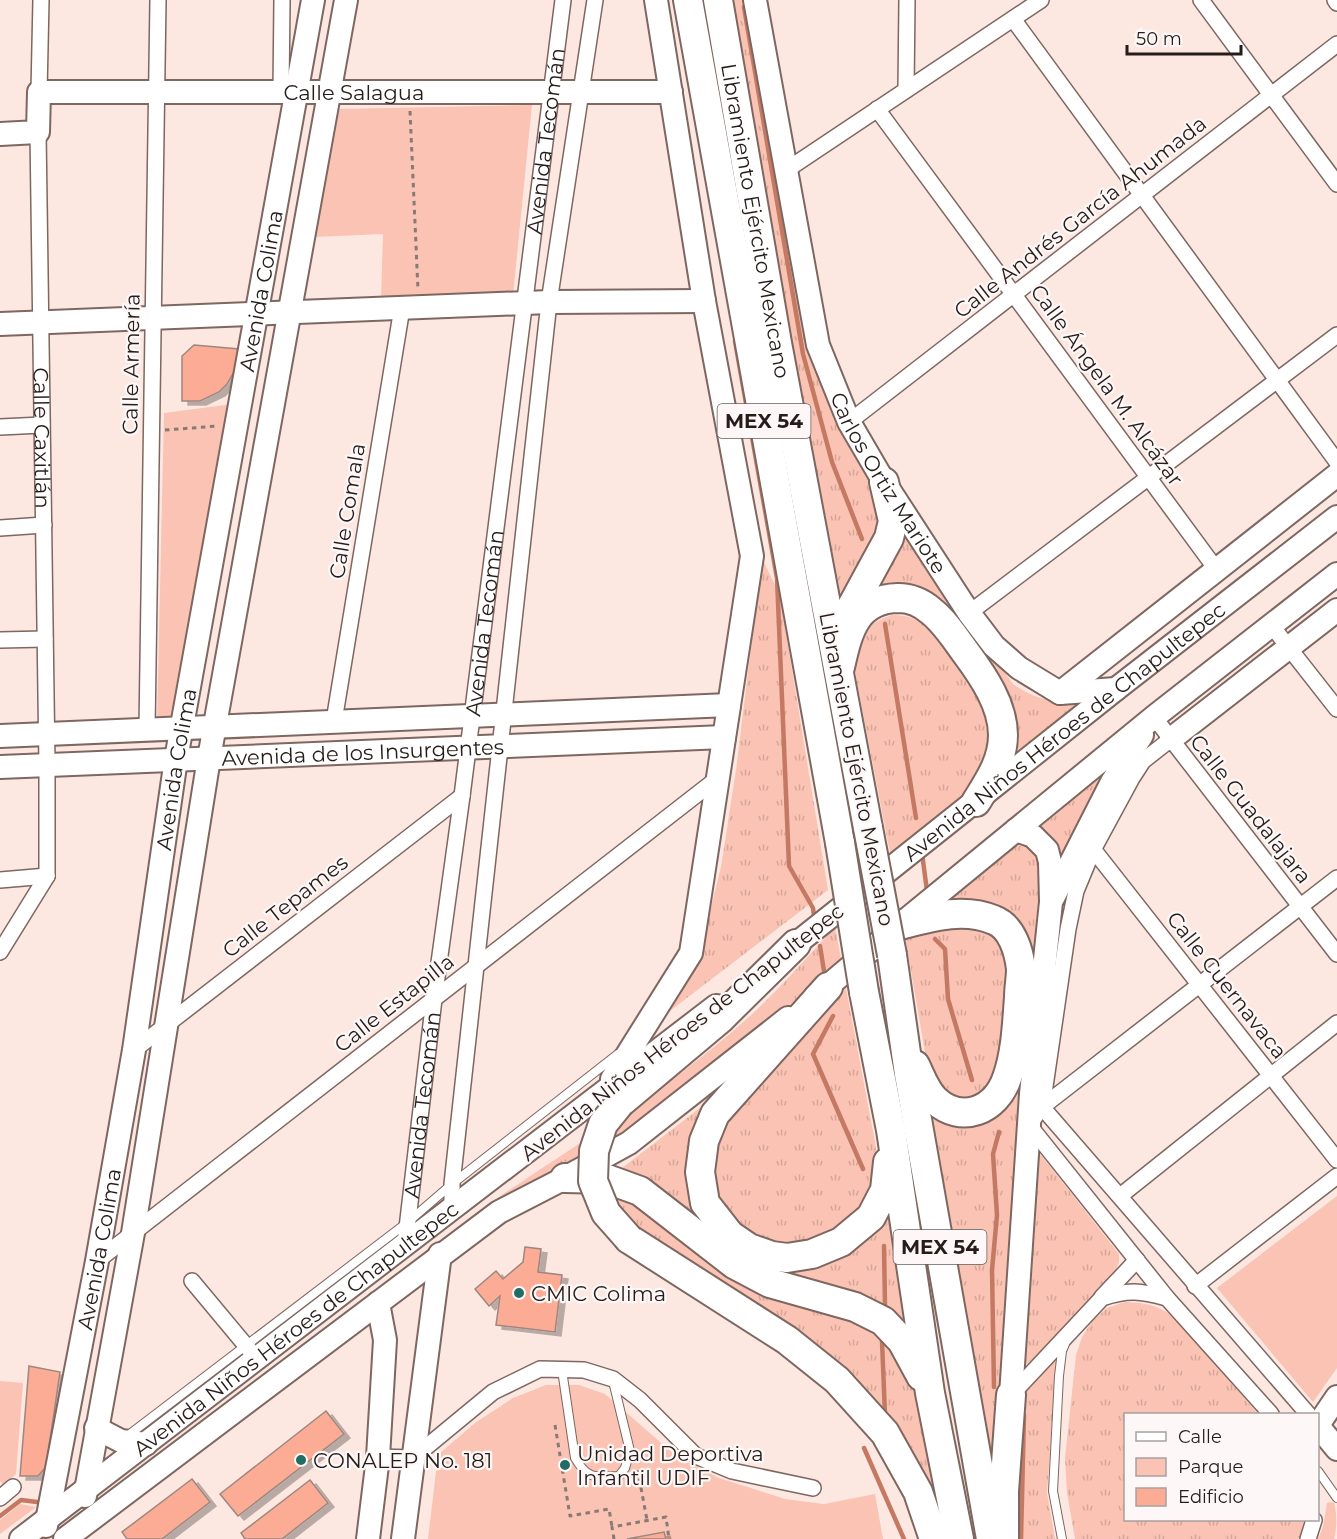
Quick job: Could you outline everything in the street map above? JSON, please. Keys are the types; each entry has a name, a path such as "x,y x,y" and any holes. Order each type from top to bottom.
{"highway":[{"name":"Libramiento Ejército Mexicano","path":"688,0 840,843 864,992 891,1130 930,1393 959,1539"},
{"name":"Libramiento Ejército Mexicano","path":"719,5 777,343 892,955 991,1539"},
{"path":"832,641 889,538 893,521 884,482"},
{"path":"839,672 851,628 864,609 874,602 888,598 903,598 917,601 930,609 945,624 976,666 995,699 1001,718 1003,734 998,764 976,802"},
{"path":"900,925 939,915 960,913 995,920 1007,929 1014,940 1021,969 1016,1031 1007,1079 996,1097 978,1112 965,1113 949,1109 937,1102 928,1092 905,1042"},
{"path":"796,944 720,1019 612,1098 594,1151 593,1181 606,1214 629,1239 787,1340 837,1380 885,1433 918,1492 934,1539"},
{"path":"828,987 715,1114 704,1141 701,1162 700,1172 705,1203 730,1235 749,1248 772,1256 787,1258 812,1254 841,1242 871,1217 885,1190 891,1130"},
{"path":"565,1179 607,1179 640,1191 734,1264 770,1283 855,1307 883,1321 902,1341 930,1393"},
{"path":"1004,1539 1004,1491 1011,1395"}],"street":[{"name":"Calle Caxitlán","path":"41,0 38,132 47,876"},
{"name":"Calle Armería","path":"147,729 158,0"},
{"path":"282,0 289,92"},
{"name":"Avenida Colima","path":"46,1529 134,1050 176,759 256,315 289,92 313,0"},
{"name":"Avenida Colima","path":"74,1536 86,1490 133,1233 209,758 346,0"},
{"name":"Avenida Tecomán","path":"405,1245 434,999 563,0"},
{"name":"Avenida Tecomán","path":"452,1209 452,1184 475,967 549,302 595,0"},
{"path":"612,1098 636,1040 691,953 752,556 704,301 656,0"},
{"name":"Libramiento Ejército Mexicano","path":"755,0 785,171"},
{"path":"906,90 907,0"},
{"path":"785,171 1041,0"},
{"path":"1201,0 1337,184"},
{"path":"1013,19 1337,462"},
{"name":"Calle Andrés García Ahumada","path":"849,422 1337,45"},
{"name":"Calle Salagua","path":"39,92 671,92"},
{"name":"Calle Ángela M. Alcázar","path":"877,109 1216,569"},
{"path":"0,134 38,132"},
{"name":"Carlos Ortiz Mariote","path":"785,171 818,345 849,422 884,482 969,613 994,646 1019,668 1060,693"},
{"path":"0,324 549,302 704,301"},
{"name":"Calle Comala","path":"334,721 410,308"},
{"path":"969,613 1337,335"},
{"path":"0,427 42,425"},
{"path":"1060,693 1337,475"},
{"name":"Avenida Niños Héroes de Chapultepec","path":"796,944 1116,689 1337,517"},
{"path":"0,528 44,525"},
{"name":"Avenida Niños Héroes de Chapultepec","path":"74,1536 440,1254 498,1212 565,1179 629,1143 828,987 900,925 1154,717 1337,574"},
{"path":"1051,902 1143,761 1337,610"},
{"path":"1271,625 1337,709"},
{"path":"0,640 45,639"},
{"path":"1060,693 1116,689"},
{"name":"Avenida de los Insurgentes","path":"0,736 729,705"},
{"path":"618,740 622,708"},
{"path":"1154,717 1112,782 1088,843 1069,921 1036,1116 1137,1260 1167,1298 1270,1413"},
{"name":"Calle Guadalajara","path":"1154,717 1337,954"},
{"name":"Avenida de los Insurgentes","path":"0,767 724,737"},
{"name":"Calle Estapilla","path":"97,1261 718,778"},
{"name":"Calle Tepames","path":"134,1050 462,796"},
{"path":"1011,1395 1036,1116 1051,902 1050,862 1047,850 1033,836 1016,830"},
{"name":"Calle Cuernavaca","path":"1088,843 1337,1160"},
{"path":"0,880 47,876"},
{"path":"0,952 47,876"},
{"path":"1036,1116 1337,878"},
{"path":"1120,1196 1337,1023"},
{"name":"Avenida Niños Héroes de Chapultepec","path":"21,1539 46,1529 86,1490 146,1444 251,1351 612,1098"},
{"path":"1036,1116 1120,1196 1195,1286 1307,1413"},
{"path":"1195,1286 1337,1176"},
{"path":"403,1539 440,1254"},
{"path":"1011,1395 1137,1260"},
{"path":"192,1281 251,1351"},
{"path":"1102,1298 1119,1292 1140,1291 1167,1298"},
{"path":"368,1539 378,1457 385,1340 378,1303"},
{"path":"378,1457 413,1458 493,1392 540,1369 584,1370 613,1379 640,1400 696,1456 732,1470 813,1488"},
{"path":"1319,1422 1337,1397"},
{"path":"1319,1427 1337,1449"},
{"path":"96,1428 120,1441 146,1444"},
{"path":"0,1498 14,1487"},
{"path":"1308,1539 1314,1521"}],"lane":[{"path":"120,1441 251,1351 452,1184 636,1040"},
{"path":"1062,1539 1053,1491 1059,1377 1062,1351 1075,1325"},
{"path":"562,1370 575,1458 582,1470 593,1477 619,1476 626,1468 630,1451 613,1379"},
{"path":"1319,1474 1337,1498"}],"path":[{"path":"409,92 410,308"},
{"path":"151,432 237,424"},
{"path":"555,1425 570,1516 609,1509 614,1539"},
{"path":"626,1468 638,1472 647,1521"},
{"path":"612,1527 666,1517 669,1539"}],"green space":[{"path":"729,0 746,0 807,348 843,433 879,493 884,527 837,619"},
{"path":"532,105 513,295 381,300 383,234 314,237 339,109"},
{"path":"233,404 178,723 157,724 164,413"},
{"path":"904,533 1013,684 1032,695 1049,700 1087,699 1006,766 956,622 874,598 876,574"},
{"path":"762,558 780,596 828,890 662,1017 700,952 721,867 736,770"},
{"path":"892,615 913,618 931,629 984,708 992,725 989,758 964,797 890,853 854,667 857,648 867,628"},
{"path":"1099,780 1102,783 1061,867 1037,829"},
{"path":"1017,845 1030,849 1037,857 1044,881 994,1500 925,1099 991,1115 1025,940 932,911"},
{"path":"943,925 992,929 1009,960 999,1083 968,1100 956,1098 937,1083 926,1058 905,936"},
{"path":"835,927 842,964 629,1132 573,1165 496,1199 617,1118 705,1054 760,1007"},
{"path":"846,988 875,1142 878,1168 873,1193 839,1235 784,1247 758,1238 735,1221 720,1198 713,1170 717,1142 729,1117"},
{"path":"735,1081 698,1136 723,1237 828,1263 849,1251 857,1243 893,1196 913,1338 757,1269 613,1175"},
{"path":"1041,1155 1119,1254 1119,1262 1114,1275 1033,1360 1026,1364 1022,1359 1033,1157"},
{"path":"613,1191 815,1303 888,1336 914,1380 936,1502 917,1466 626,1218"},
{"path":"1337,1196 1337,1368 1313,1402 1217,1288"},
{"path":"1125,1302 1139,1303 1164,1311 1176,1319 1257,1413 1124,1413 1124,1521 1304,1521 1298,1539 1075,1539 1067,1493 1065,1458 1076,1355 1082,1337 1093,1320 1107,1308"},
{"path":"1057,1351 1047,1493 1055,1539 1012,1539 1020,1391"},
{"path":"0,1381 23,1383 16,1474 3,1485 0,1481"},
{"name":"Unidad Deportiva Infantil UDIF","path":"546,1385 579,1385 605,1394 676,1456 719,1478 785,1499 824,1504 875,1494 883,1539 428,1539 438,1455 475,1423 513,1398"},
{"path":"1327,1503 1334,1503 1336,1511 1334,1539 1318,1539 1323,1527"},
{"path":"20,1504 36,1507 0,1534 0,1520"}],"building":[{"path":"194,345 239,349 236,368 227,384 219,392 200,401 182,401 182,356"},
{"name":"CMIC Colima","path":"525,1247 541,1249 538,1272 562,1275 555,1332 496,1325 500,1296 489,1306 475,1289 496,1271 503,1279 523,1262"},
{"path":"29,1366 60,1372 46,1467 38,1476 20,1476"},
{"path":"326,1411 344,1434 238,1516 220,1494"},
{"path":"192,1479 210,1502 162,1539 127,1539 122,1532"},
{"path":"310,1480 328,1503 282,1539 245,1539 241,1533"},
{"path":"664,1532 666,1539 627,1539"}],"waterway":[{"path":"746,3 744,7 803,354 832,462 862,539"},
{"path":"735,341 777,578 789,866 813,908 814,916"},
{"path":"885,624 916,818"},
{"path":"922,853 927,891"},
{"path":"935,939 945,949 948,999 972,1080"},
{"path":"820,946 824,971"},
{"path":"833,1016 813,1054 863,1169"},
{"path":"994,1387 992,1270 997,1215 993,1154 999,1132"},
{"path":"884,1246 885,1306"},
{"path":"882,1341 885,1415"},
{"path":"1021,1539 1024,1415"},
{"path":"864,1448 904,1539"},
{"path":"0,1516 21,1500 37,1502"}],"place":[{"name":"CMIC Colima","path":"519,1293"},
{"name":"CONALEP No. 181","path":"301,1460"},
{"name":"Unidad Deportiva Infantil UDIF","path":"565,1465"}]}
